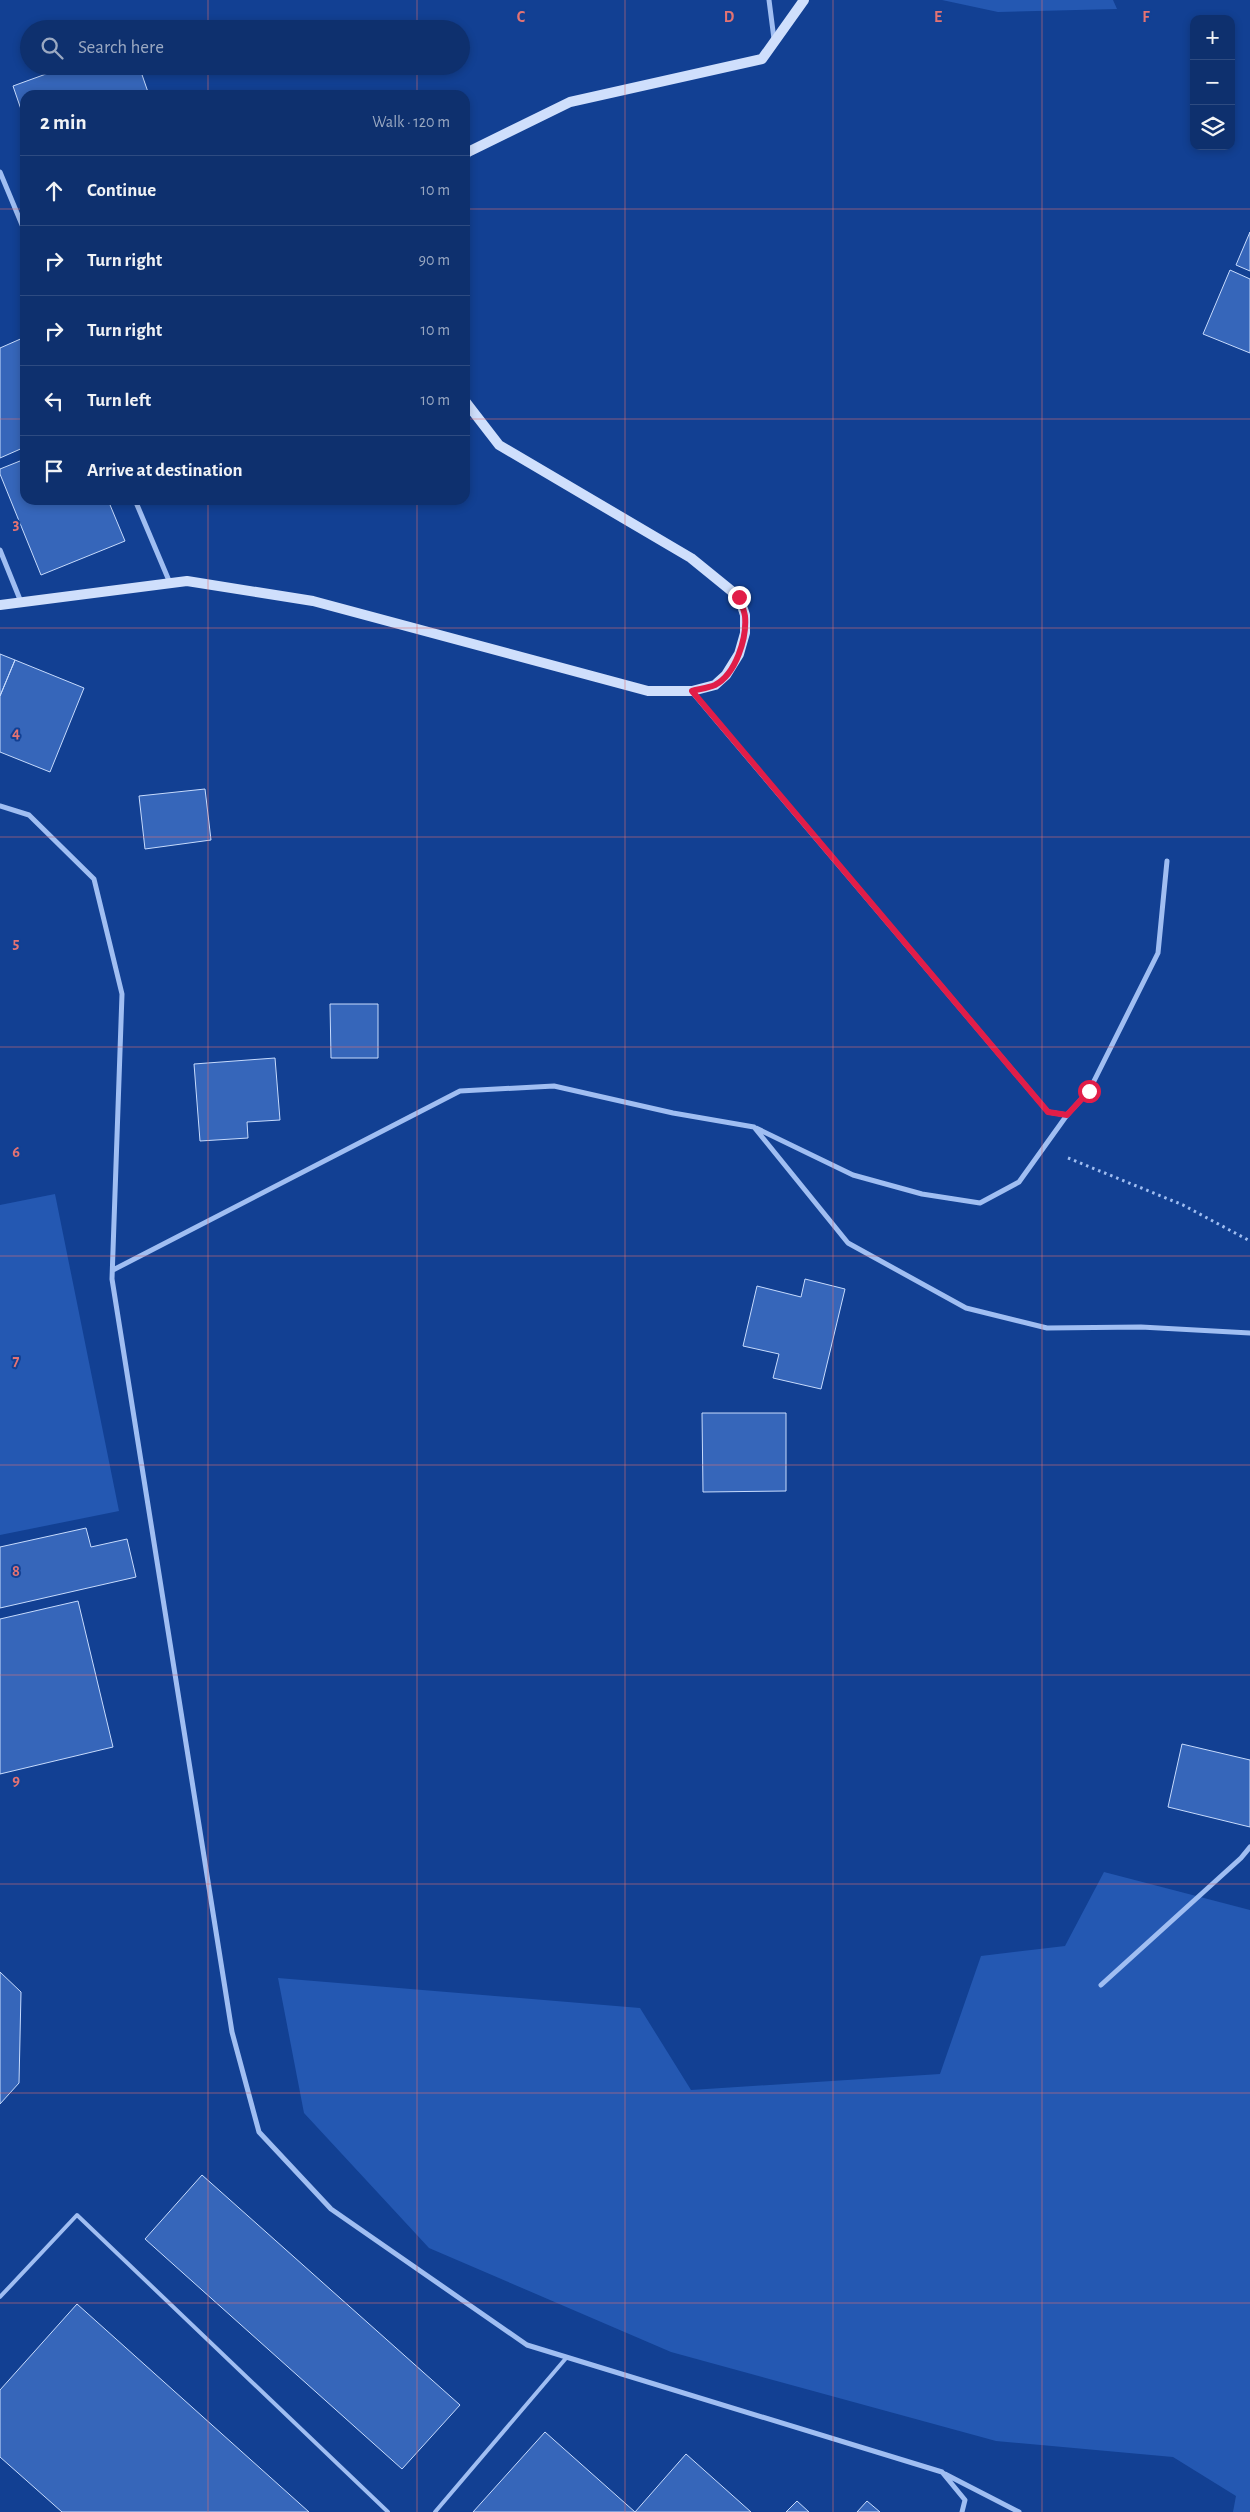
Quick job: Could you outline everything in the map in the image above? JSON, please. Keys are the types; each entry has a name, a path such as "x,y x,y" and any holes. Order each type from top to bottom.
{"main road":[{"path":"470,152 570,102 762,60 804,0"},
{"path":"0,605 187,581 313,601 648,691 692,691 715,685 726,675 739,654 745,633 745,615 739,597 691,558 499,445 470,407"}],"street":[{"path":"769,0 775,42"},
{"path":"0,172 20,220"},
{"path":"137,505 170,583"},
{"path":"0,550 22,602"},
{"path":"692,691 1048,1112 1067,1115"},
{"path":"0,806 29,815 94,879 122,994 112,1279 232,2032 259,2132 331,2209 527,2344 942,2472 1020,2512"},
{"path":"113,1270 460,1091 554,1086 674,1113 754,1127 853,1175 922,1194 980,1203 1019,1182 1067,1115 1089,1091 1158,953 1167,861"},
{"path":"754,1127 848,1243 966,1308 1047,1328 1142,1327 1250,1333"},
{"path":"1101,1985 1241,1858 1250,1847"},
{"path":"942,2472 965,2500 962,2512"}],"lane":[{"path":"0,2296 77,2215 388,2512"},
{"path":"435,2512 567,2357"}],"path":[{"path":"1044,1148 1183,1206 1250,1241"}],"shaded area":[{"path":"942,0 1113,0 1117,9 998,12"},
{"path":"55,1194 119,1511 0,1535 0,1205"},
{"path":"1104,1872 1250,1910 1250,2512 1233,2512 1236,2496 1173,2457 996,2441 671,2352 429,2248 304,2113 278,1978 640,2008 691,2090 940,2074 981,1956 1065,1946"}],"building":[{"path":"43,75 142,75 147,90 20,90 20,106 13,86"},
{"path":"1250,232 1250,271 1236,265"},
{"path":"1230,270 1250,279 1250,353 1203,334"},
{"path":"20,339 20,449 0,458 0,348"},
{"path":"20,461 20,505 110,505 125,541 41,575 0,474 0,469"},
{"path":"0,654 15,660 0,696"},
{"path":"15,660 84,688 50,772 0,752 0,696"},
{"path":"205,789 211,840 145,849 139,796"},
{"path":"330,1004 378,1004 378,1058 331,1058"},
{"path":"275,1058 280,1120 247,1122 248,1138 200,1141 194,1064"},
{"path":"805,1279 845,1289 821,1389 773,1378 779,1354 743,1346 757,1286 801,1297"},
{"path":"702,1413 786,1413 786,1491 703,1492"},
{"path":"86,1528 91,1547 127,1539 136,1577 0,1608 0,1547"},
{"path":"78,1601 113,1747 0,1774 0,1619"},
{"path":"1182,1744 1250,1760 1250,1827 1168,1807"},
{"path":"0,1972 21,1992 19,2083 0,2104"},
{"path":"202,2175 460,2405 402,2469 145,2239"},
{"path":"77,2304 309,2512 62,2512 0,2457 0,2390"},
{"path":"545,2432 635,2512 473,2512"},
{"path":"686,2454 751,2512 635,2512"},
{"path":"797,2501 809,2512 786,2512"},
{"path":"867,2501 880,2512 857,2512"}],"route":[{"path":"739,597 745,615 745,633 739,654 726,675 715,685 692,691 1048,1112 1067,1115 1089,1091"}]}
